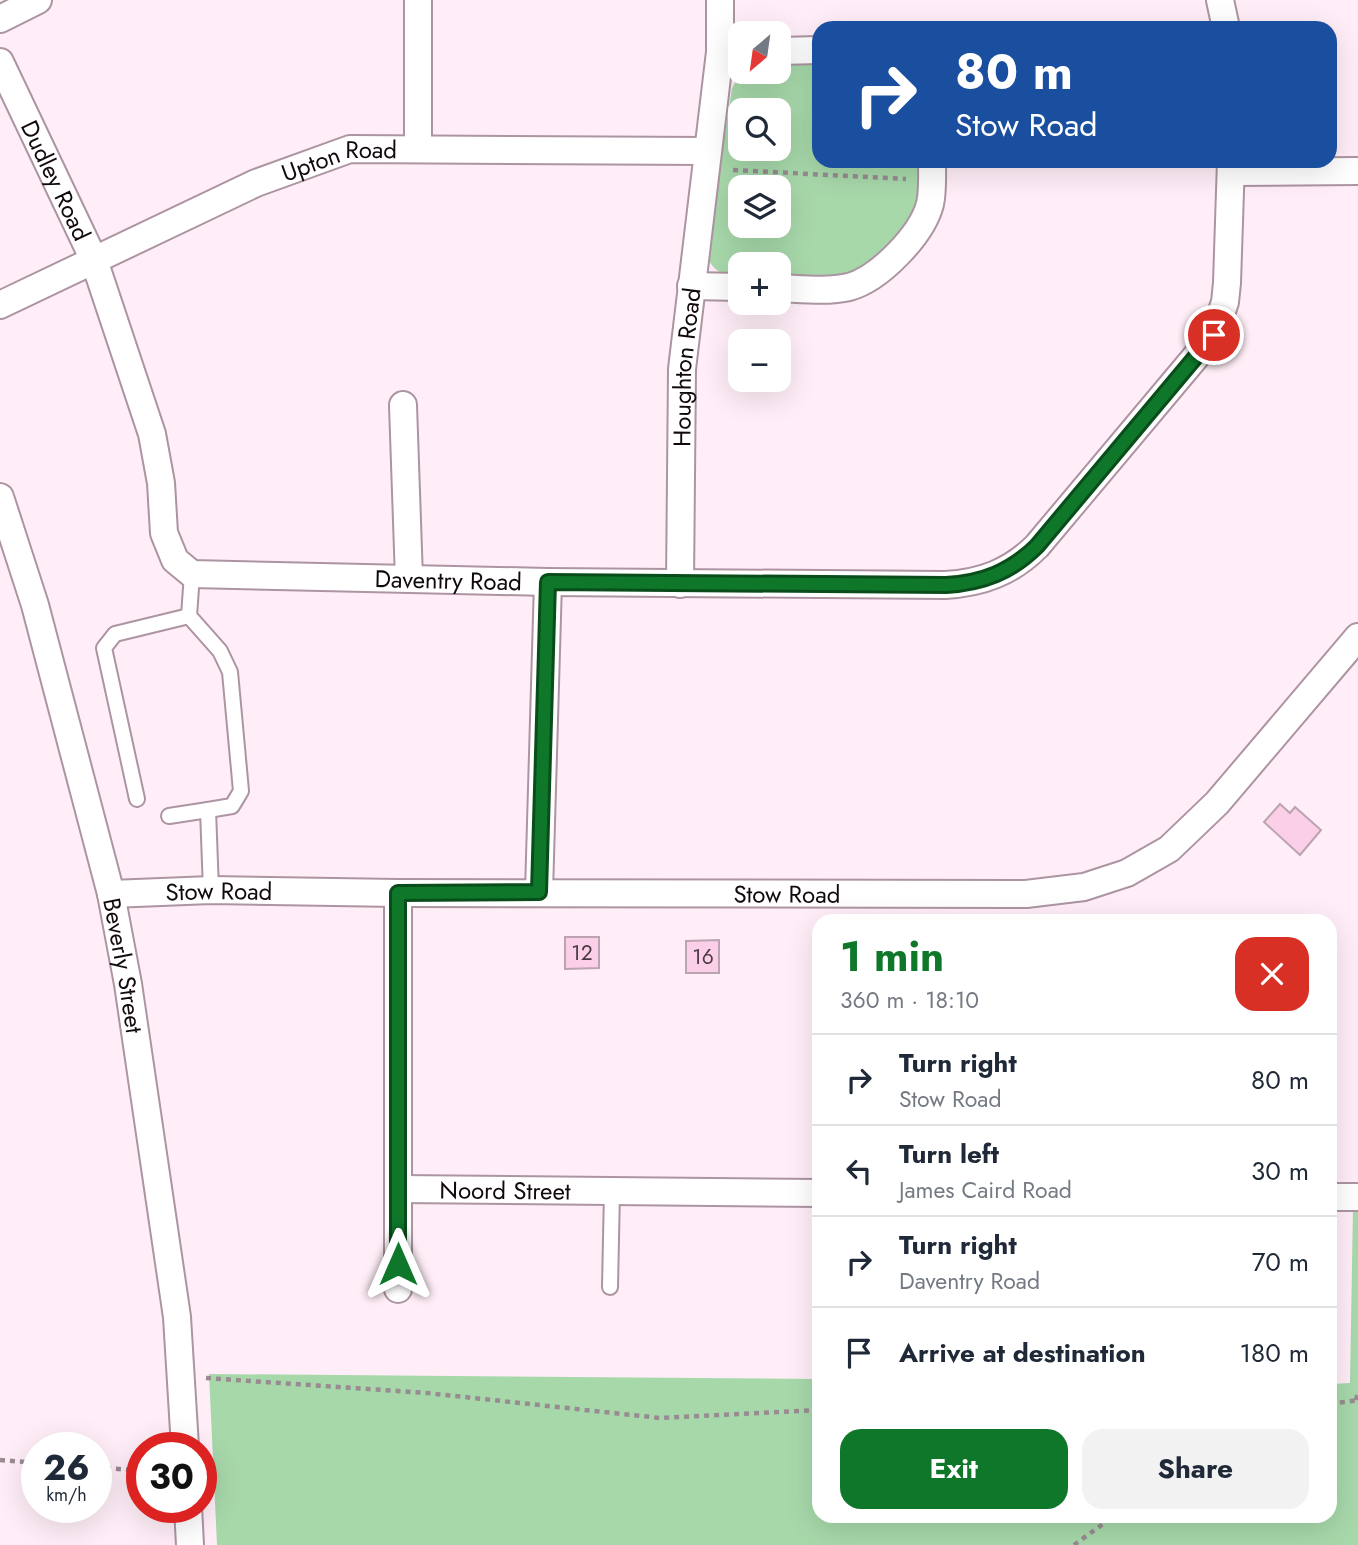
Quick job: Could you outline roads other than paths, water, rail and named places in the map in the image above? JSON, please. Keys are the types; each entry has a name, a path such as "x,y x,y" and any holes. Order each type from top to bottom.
{"street":[{"path":"0,19 38,0"},
{"path":"418,0 418,149"},
{"path":"720,0 728,42"},
{"path":"1220,0 1224,21"},
{"path":"791,51 812,50"},
{"name":"Dudley Road","path":"0,62 94,260"},
{"path":"716,160 728,67"},
{"name":"Upton Road","path":"0,305 256,183 316,159 350,149 716,160"},
{"name":"Houghton Road","path":"680,584 682,369 691,286 716,160"},
{"name":"Daventry Road","path":"192,574 680,584 963,584 997,575 1019,563 1037,546 1214,335 1223,311 1227,283 1231,168"},
{"path":"1282,168 1358,171"},
{"path":"791,288 833,289 859,283 882,270 926,215 931,202 925,170"},
{"path":"94,260 152,433 161,483 164,533 175,560 192,574"},
{"path":"691,286 728,287"},
{"path":"403,405 409,579"},
{"name":"Beverly Street","path":"0,497 35,605 111,894 157,1166 182,1376 184,1432"},
{"path":"539,892 548,582"},
{"name":"Stow Road","path":"111,894 211,890 539,892 826,908 1026,894 1084,887 1127,873 1169,849 1217,803 1358,637"},
{"path":"398,893 398,1289"},
{"name":"Noord Street","path":"398,1189 812,1193"},
{"path":"1337,1196 1358,1197"},
{"path":"189,1523 190,1545"}],"lane":[{"path":"169,816 232,806 241,791 230,671 220,651 189,616 192,574"},
{"path":"137,799 104,648 116,634 189,616"},
{"path":"208,810 211,890"},
{"path":"610,1287 612,1191"}]}
